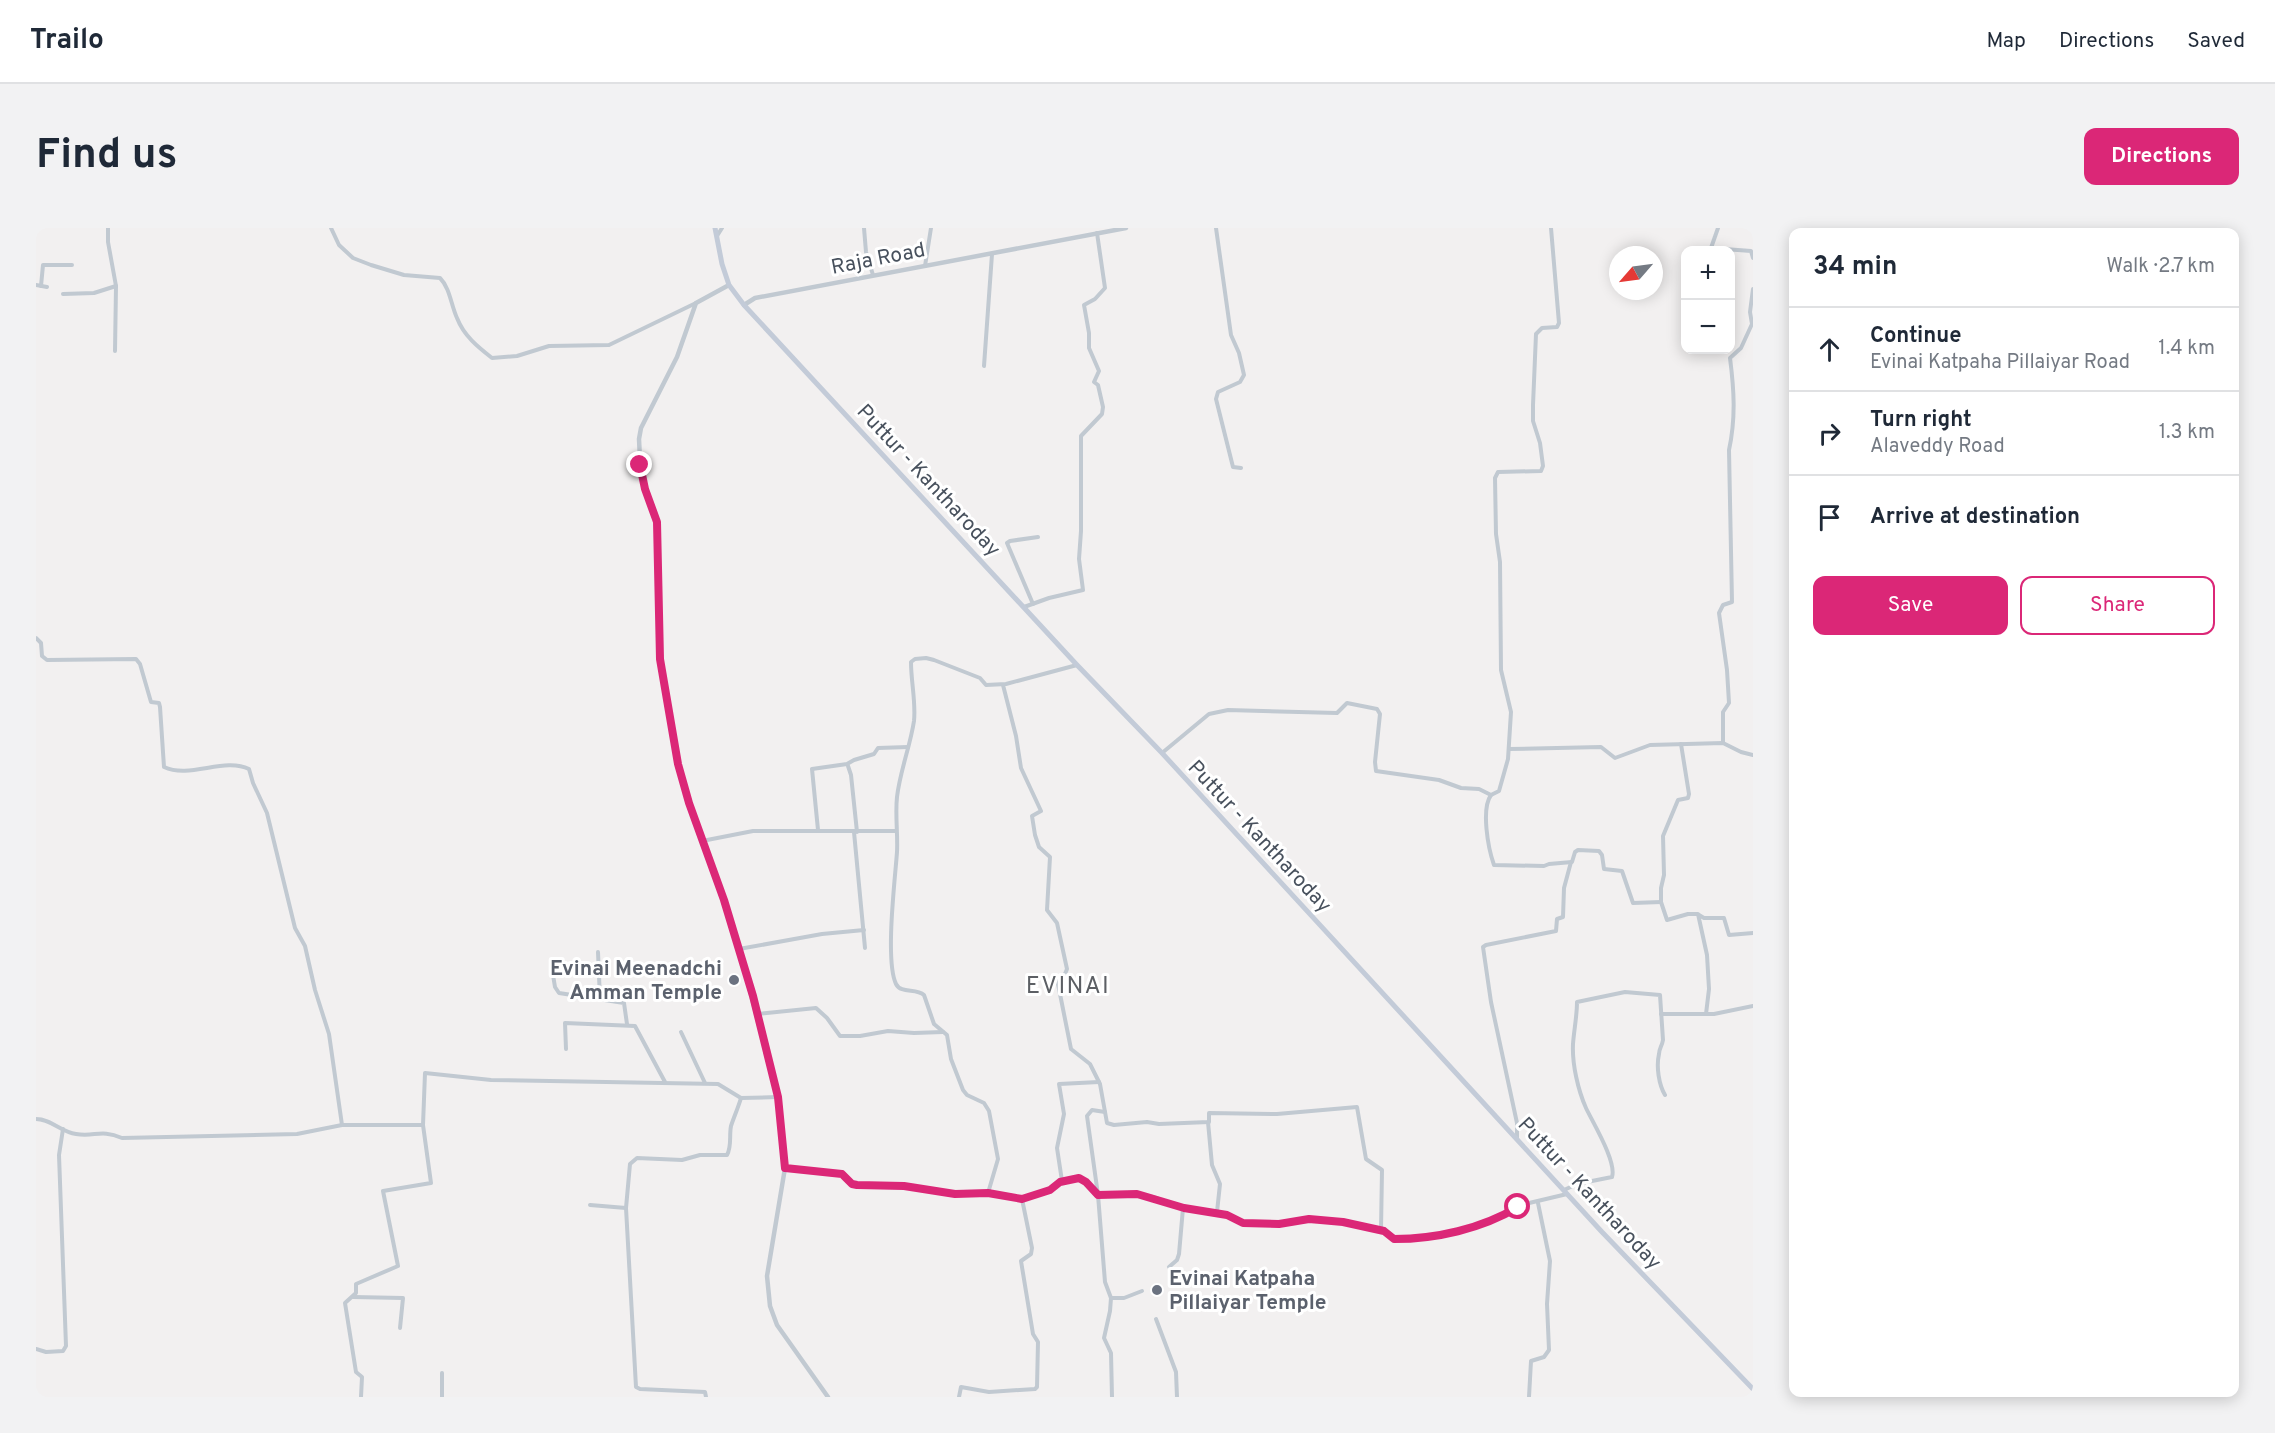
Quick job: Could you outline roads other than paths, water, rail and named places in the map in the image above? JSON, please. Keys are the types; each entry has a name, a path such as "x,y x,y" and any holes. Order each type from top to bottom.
{"main road":[{"path":"715,228 729,285"},
{"name":"Puttur - Kantharoday","path":"729,285 744,305 1077,665 1162,753 1566,1192 1753,1389"}],"street":[{"path":"108,228 108,242 116,286 115,351"},
{"path":"331,228 339,244 353,258 404,275 440,278 446,286 464,332 492,358 517,356 549,346 609,345 729,285"},
{"path":"716,237 722,228"},
{"path":"864,228 866,252 873,275"},
{"path":"925,266 931,228"},
{"name":"Raja Road","path":"744,305 755,298 1125,228"},
{"path":"1216,228 1231,335 1239,353 1244,375 1240,382 1217,393 1216,399 1233,466 1241,468"},
{"path":"1551,228 1559,323 1557,327 1542,328 1536,334 1533,405 1533,421 1540,443 1543,466 1541,471 1498,472 1495,478 1496,534 1500,562 1500,668 1511,712 1508,759 1499,790 1491,795 1486,805 1485,815 1494,865 1544,866 1571,862"},
{"path":"1718,228 1711,248 1750,251 1753,258"},
{"path":"1024,607 1083,590 1079,559 1081,435 1102,414 1103,407 1098,385 1094,382 1099,370 1089,348 1084,305 1095,299 1105,288 1097,233"},
{"path":"984,366 992,254"},
{"path":"47,287 38,285 43,265 72,265"},
{"path":"63,294 94,293 116,286"},
{"path":"1723,743 1723,712 1728,703 1727,670 1719,613 1723,605 1732,602 1729,450 1734,426 1735,394 1730,357 1741,348 1752,324 1750,312 1753,289"},
{"path":"696,303 677,357 641,428 639,439 645,489 657,522 660,659 678,764 739,949 778,1097 785,1168 767,1276 770,1306 777,1325 828,1397"},
{"path":"1034,604 1007,543 1038,537"},
{"path":"36,638 41,643 42,656 47,660 136,659 140,664 151,702 159,703 164,767 169,770 202,770 212,766 244,766 249,769 267,813 292,920 305,946 324,1018 342,1125"},
{"path":"988,1193 998,1159 992,1120 984,1103 967,1095 963,1090 951,1059 945,1032 934,1024 921,992 902,989 897,986 894,976 892,949 897,799 914,721 911,662 915,659 934,660 980,678 986,685 1003,685 1077,665"},
{"path":"1003,685 1016,736 1021,768 1041,811 1032,816 1035,835 1039,847 1050,857 1047,910 1057,923 1067,969 1065,974 1057,979 1071,1049 1090,1064 1099,1082 1107,1123 1114,1125 1147,1122 1159,1124 1208,1122"},
{"path":"1162,753 1209,714 1228,710 1337,713 1347,703 1377,709 1380,714 1376,771 1439,780 1461,788 1479,789 1491,795"},
{"path":"1509,748 1601,747 1615,758 1650,745 1723,743 1753,755"},
{"path":"1681,744 1689,794 1688,798 1678,800 1663,836 1661,902 1667,920 1688,914 1698,914 1704,918 1724,918 1729,935 1753,933"},
{"path":"818,830 812,769 847,764 874,754 878,748 908,747"},
{"path":"848,766 851,775 865,948"},
{"path":"702,841 753,831 896,831"},
{"path":"1517,1139 1517,1123 1491,1002 1483,947 1556,931 1557,919 1563,917 1564,888 1571,862 1578,850 1599,851 1602,855 1604,869 1622,871 1633,903 1661,902"},
{"path":"1698,914 1707,955 1709,989 1707,1014"},
{"path":"739,949 822,934 864,930"},
{"path":"598,952 600,999"},
{"path":"552,969 555,987 559,993 624,1003 627,1024"},
{"path":"785,1168 842,1174 852,1184 857,1185 904,1186 955,1194 988,1193 1022,1199 1050,1190 1062,1181 1083,1179 1098,1195 1137,1194 1184,1208 1217,1213 1243,1223 1279,1224 1323,1219 1381,1230 1394,1239 1437,1237 1501,1217 1525,1204 1538,1203 1566,1192 1577,1184 1612,1177 1614,1174 1595,1122 1586,1108 1577,1077 1573,1045 1578,1002 1625,992 1660,995 1663,1040 1659,1052 1659,1075 1665,1095"},
{"path":"1661,1014 1713,1014 1753,1006"},
{"path":"757,1014 816,1008 827,1018 840,1036 860,1036 888,1030 914,1033 945,1032"},
{"path":"566,1049 565,1023 627,1024 638,1029 665,1082"},
{"path":"681,1032 705,1083"},
{"path":"361,1397 362,1377 356,1372 345,1303 356,1293 356,1284 398,1266 383,1191 431,1183 423,1125 425,1073 491,1080 705,1083 718,1084 741,1098 778,1097"},
{"path":"1062,1181 1057,1148 1064,1114 1059,1084 1099,1082"},
{"path":"706,1397 705,1392 636,1387 626,1208 630,1164 637,1158 682,1160 700,1155 727,1155 730,1150 731,1126 741,1098"},
{"path":"1217,1213 1220,1185 1212,1165 1209,1113 1277,1114 1357,1107 1366,1158 1382,1170 1381,1230"},
{"path":"1105,1112 1092,1110 1088,1116 1088,1131 1098,1195 1105,1282 1111,1298 1104,1338 1111,1353 1112,1397"},
{"path":"36,1119 45,1119 74,1134 110,1132 122,1138 297,1134 342,1125 423,1125"},
{"path":"36,1349 59,1353 66,1346 59,1155 63,1129"},
{"path":"959,1397 961,1387 999,1392 1031,1390 1037,1387 1038,1342 1033,1334 1021,1261 1031,1254 1032,1248 1022,1199"},
{"path":"1529,1397 1531,1361 1545,1357 1550,1350 1547,1304 1550,1261 1538,1203"},
{"path":"590,1205 626,1208"},
{"path":"1169,1267 1178,1260 1184,1208"},
{"path":"1111,1298 1124,1298 1142,1291"},
{"path":"353,1297 403,1298 400,1328"},
{"path":"1156,1319 1176,1372 1177,1397"},
{"path":"442,1373 442,1397"}],"place":[{"name":"Evinai Meenadchi Amman Temple","path":"734,980"},
{"name":"Evinai Katpaha Pillaiyar Temple","path":"1157,1290"}],"district":[{"name":"EVINAI","path":"1068,985"}]}
